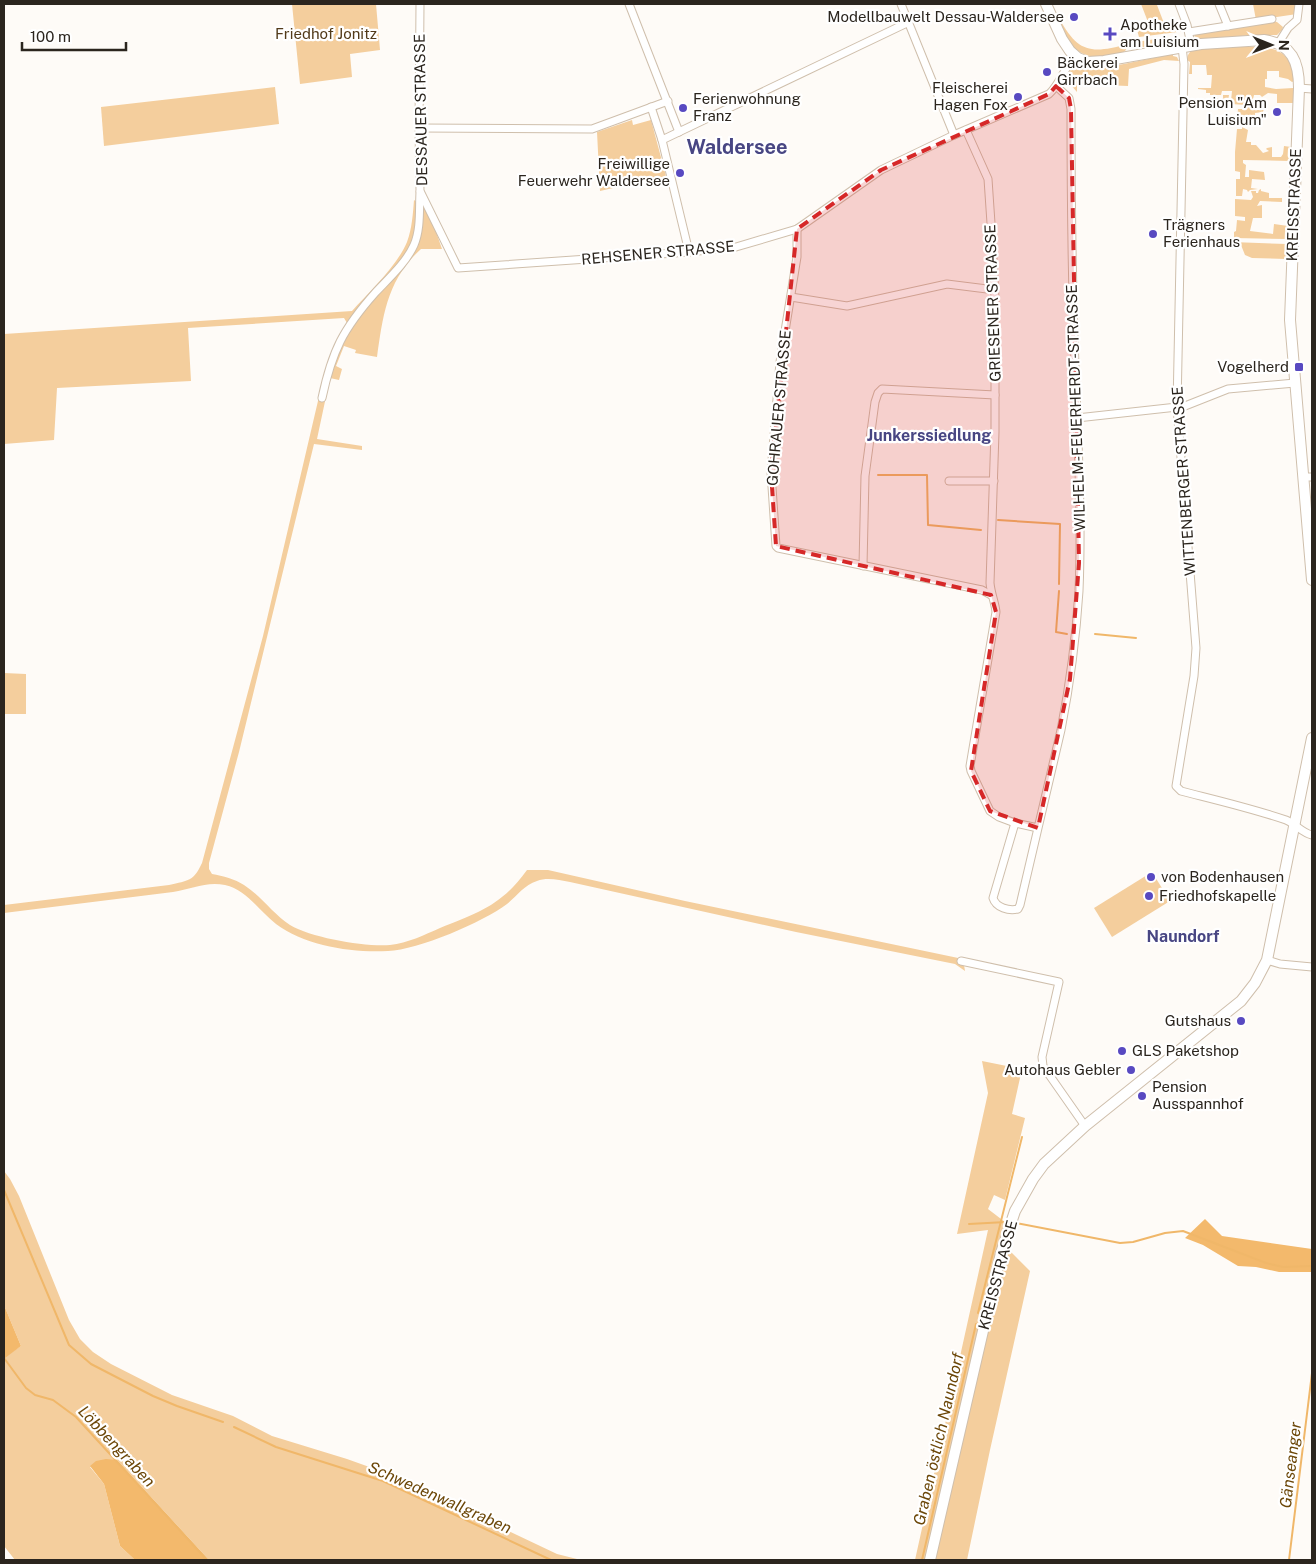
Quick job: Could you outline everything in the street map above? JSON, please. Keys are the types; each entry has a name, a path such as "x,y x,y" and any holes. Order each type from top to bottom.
{"main road":[{"path":"1046,4 1065,44 1075,56 1088,62 1098,62 1187,46 1264,40 1278,44"},
{"name":"KREISSTRASSE","path":"1278,44 1287,50 1295,61 1299,75 1290,301 1295,383 1308,477 1312,580"},
{"name":"KREISSTRASSE","path":"930,1560 993,1284 1015,1211 1032,1179 1060,1148 1241,1001 1255,983 1267,960 1312,738"}],"street":[{"name":"DESSAUER STRASSE","path":"420,4 420,192 458,268"},
{"path":"629,4 679,132"},
{"path":"901,4 954,135"},
{"name":"WITTENBERGER STRASSE","path":"1179,4 1189,32 1184,74 1177,407 1196,648 1194,676 1176,786 1181,791 1241,806 1289,821 1295,825"},
{"path":"1219,4 1228,26"},
{"path":"1278,44 1288,28 1297,20 1299,4"},
{"path":"1189,32 1272,19"},
{"path":"662,140 909,22"},
{"path":"1056,86 1063,71 1075,56"},
{"name":"REHSENER STRASSE","path":"458,268 736,247 797,229 881,170 954,135 1049,94 1056,86"},
{"name":"WILHELM-FEUERHERDT-STRASSE","path":"1014,823 994,898 994,903 998,906 1012,910 1018,909 1020,904 1062,723 1076,628 1080,540 1071,240 1071,109 1069,98 1056,86"},
{"path":"1298,88 1312,88"},
{"path":"419,128 592,128 668,101"},
{"path":"651,107 662,140 689,252"},
{"name":"GRIESENER STRASSE","path":"966,130 988,179 995,290 994,480 990,584 996,612 970,766 971,772 990,811 1014,823"},
{"path":"322,398 328,370 343,335 357,314 414,246 418,232 420,192"},
{"name":"GOHRAUER STRASSE","path":"797,229 797,257 780,362 771,472 776,546 778,548 982,590 991,595"},
{"path":"791,297 847,306 947,284 995,290"},
{"path":"1077,418 1185,406 1228,389 1295,383"},
{"path":"863,566 865,476 875,402 878,393 882,389 995,394"},
{"path":"948,481 994,480"},
{"path":"1014,823 1038,828"},
{"path":"1295,825 1304,833 1312,835"},
{"path":"1267,960 1280,964 1312,967"},
{"path":"961,962 1059,982 1042,1057 1042,1066 1085,1126"}],"highlighted area":[{"path":"1056,86 1069,98 1071,109 1079,563 1070,679 1038,828 990,811 971,771 996,612 991,595 776,546 771,472 797,229 881,170 1049,94"}],"green space":[{"name":"Friedhof Jonitz","path":"292,4 376,4 380,50 350,54 352,77 300,84"},
{"path":"1141,4 1160,4 1157,5 1167,31 1186,28 1185,31 1139,37 1138,27 1148,22"},
{"path":"1253,4 1296,4 1297,14 1256,20"},
{"path":"1057,18 1059,18 1066,30 1079,44 1087,48 1104,49 1128,44 1127,49 1122,53 1112,56 1090,56 1084,54 1075,49 1070,43 1063,33"},
{"path":"1272,21 1277,22 1283,27 1277,35 1194,40 1195,34"},
{"path":"1169,37 1171,45 1157,48 1143,47 1136,42"},
{"path":"1210,47 1264,47 1285,56 1293,70 1295,81 1292,82 1279,77 1279,71 1267,71 1265,87 1276,89 1293,88 1293,103 1277,103 1277,94 1268,93 1262,97 1254,95 1253,99 1248,101 1248,105 1265,105 1263,112 1255,113 1255,118 1260,119 1260,121 1253,121 1253,125 1242,125 1242,120 1237,120 1238,109 1246,109 1246,105 1217,103 1217,98 1223,98 1223,95 1229,95 1228,101 1231,101 1232,91 1222,91 1221,95 1210,95 1210,93 1206,93 1206,90 1198,89 1211,88 1212,75 1207,75 1206,65 1192,65 1192,74 1189,74 1190,62 1187,60 1192,50"},
{"path":"1173,54 1179,61 1164,60 1129,69 1128,86 1077,84 1077,92 1070,84 1068,86 1063,82 1068,72 1073,68 1099,69"},
{"path":"275,87 279,124 104,146 101,107"},
{"path":"632,120 633,125 651,120 666,176 600,191 597,132"},
{"path":"1242,127 1248,130 1246,142 1256,145 1263,153 1269,151 1267,148 1272,147 1272,157 1281,157 1284,146 1291,147 1290,161 1243,160 1243,163 1246,165 1245,177 1249,177 1249,170 1264,172 1265,180 1252,179 1251,188 1258,189 1248,192 1243,189 1242,196 1236,196 1236,179 1240,179 1240,172 1235,171 1237,129 1242,129"},
{"path":"1261,189 1261,191 1269,193 1269,198 1282,198 1282,202 1260,201 1257,206 1262,205 1262,218 1253,218 1250,231 1273,234 1274,224 1288,226 1287,239 1234,238 1237,220 1245,221 1245,217 1235,216 1235,199 1251,200 1253,197 1251,191 1258,193"},
{"path":"414,200 425,208 442,249 421,249 401,273 388,299 377,357 355,353 356,350 344,346 336,366 342,369 339,380 330,378 317,439 362,446 362,450 314,444 239,752 209,863 209,869 212,874 229,878 244,885 278,916 300,930 325,938 367,945 390,945 403,942 466,918 499,900 518,882 527,870 548,870 685,901 963,959 965,971 955,964 796,932 553,879 532,883 507,904 467,927 416,946 388,951 344,949 301,938 276,924 240,891 218,884 173,892 4,913 4,905 169,885 190,879 199,869 263,636 325,371 333,348 347,323 344,318 188,328 191,381 57,388 54,440 4,444 4,334 352,311 403,251 410,232"},
{"path":"1232,242 1287,244 1286,259 1252,258 1245,255 1241,245 1232,244"},
{"path":"4,673 26,674 26,714 4,714"},
{"path":"1152,872 1170,901 1112,937 1094,908"},
{"path":"982,1061 1022,1069 1012,1114 1025,1118 1005,1200 994,1195 988,1209 1005,1222 999,1240 1030,1271 967,1560 915,1560 988,1230 957,1234 988,1093"},
{"path":"4,1171 19,1196 69,1320 80,1339 93,1352 111,1364 172,1395 233,1416 272,1436 389,1474 557,1554 581,1560 209,1560 117,1460 90,1467 104,1484 120,1546 135,1560 15,1560 4,1546 4,1357 21,1346 4,1305"}],"shaded area":[{"path":"1205,1219 1222,1236 1312,1249 1312,1272 1279,1272 1256,1267 1238,1266 1203,1245 1185,1238"},
{"path":"4,1305 21,1346 5,1358 4,1356"},
{"path":"106,1459 117,1460 209,1560 135,1560 120,1546 104,1484 90,1466 96,1461"}],"waterway":[{"path":"878,475 927,475 928,525 981,530"},
{"path":"998,520 1060,524 1059,584"},
{"path":"1059,591 1056,632 1067,634"},
{"path":"1095,634 1136,638"},
{"name":"Graben östlich Naundorf","path":"978,1313 1022,1137"},
{"name":"Schwedenwallgraben","path":"4,1190 69,1345 91,1364 153,1396 223,1422"},
{"path":"969,1224 1006,1222"},
{"path":"1016,1223 1120,1243 1183,1231 1266,1263 1283,1267 1312,1266"},
{"name":"Graben östlich Naundorf","path":"922,1560 976,1324"},
{"name":"Löbbengraben","path":"4,1358 26,1388 35,1395 53,1400 76,1417 207,1560"},
{"name":"Gänseanger","path":"1289,1560 1312,1373"},
{"name":"Schwedenwallgraben","path":"234,1427 276,1447 383,1481 551,1560"}],"place":[{"name":"Modellbauwelt Dessau-Waldersee","path":"1074,17"},
{"name":"Apotheke am Luisium","path":"1110,34"},
{"name":"Bäckerei Girrbach","path":"1047,72"},
{"name":"Fleischerei Hagen Fox","path":"1018,97"},
{"name":"Ferienwohnung Franz","path":"683,108"},
{"name":"Pension \"Am Luisium\"","path":"1277,112"},
{"name":"Freiwillige Feuerwehr Waldersee","path":"680,173"},
{"name":"Trägners Ferienhaus","path":"1153,234"},
{"name":"Vogelherd","path":"1299,367"},
{"name":"von Bodenhausen","path":"1151,877"},
{"name":"Friedhofskapelle","path":"1149,896"},
{"name":"Gutshaus","path":"1241,1021"},
{"name":"GLS Paketshop","path":"1122,1051"},
{"name":"Autohaus Gebler","path":"1131,1070"},
{"name":"Pension Ausspannhof","path":"1142,1096"}],"district":[{"name":"Waldersee","path":"737,147"},
{"name":"Junkerssiedlung","path":"929,435"},
{"name":"Naundorf","path":"1183,936"}]}
